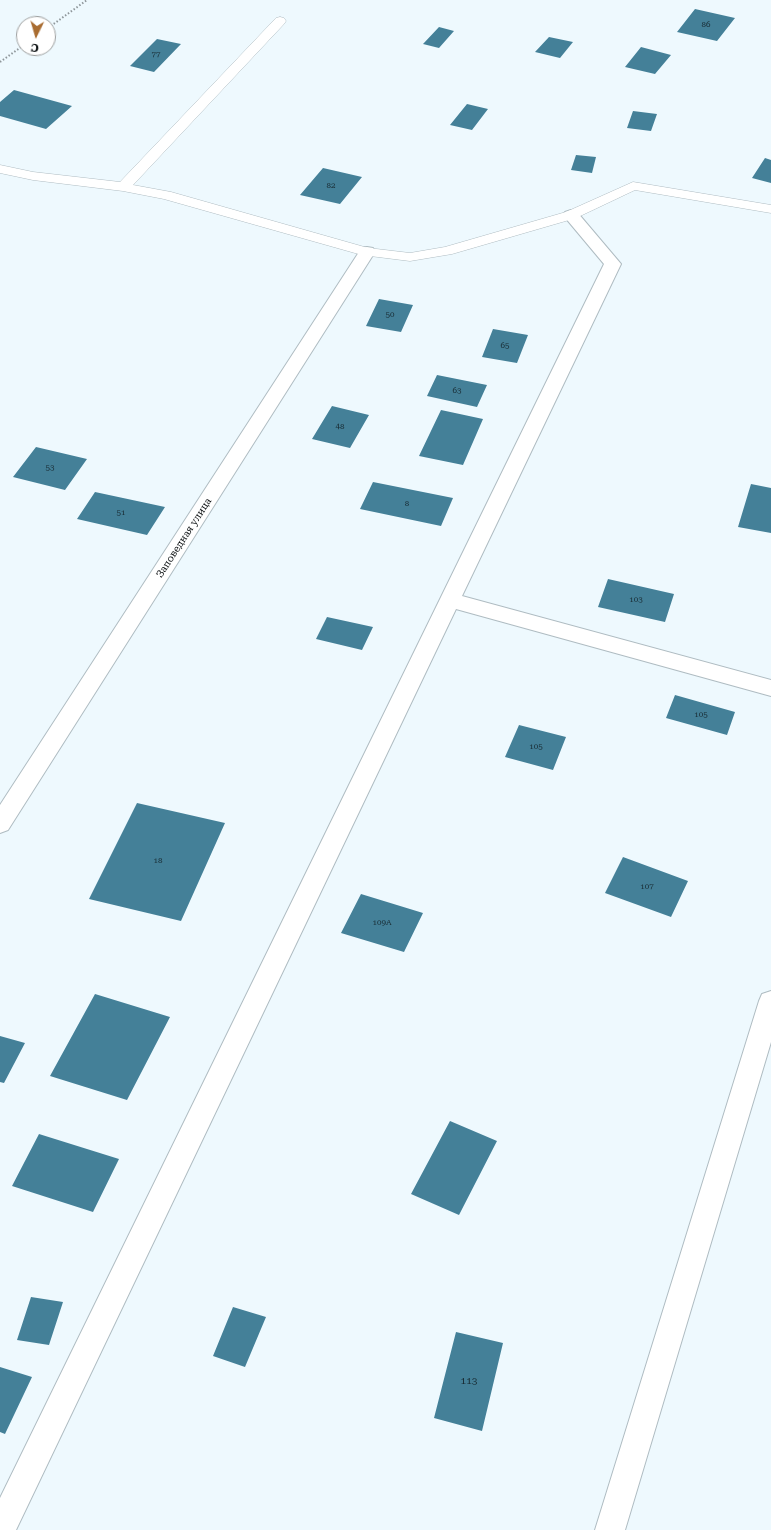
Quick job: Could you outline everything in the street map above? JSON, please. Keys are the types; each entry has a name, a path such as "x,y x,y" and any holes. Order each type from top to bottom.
{"street":[{"path":"0,1530 612,264 571,215"},
{"name":"Заповедная улица","path":"0,824 367,252"},
{"path":"450,600 771,688"},
{"path":"610,1530 771,1001"}],"lane":[{"path":"123,187 280,21"},
{"path":"0,169 33,176 123,187 166,195 367,252 410,257 447,251 571,215 633,186 771,209"}],"path":[{"path":"56,22 87,0"},
{"path":"0,62 16,51"}],"building":[{"path":"695,9 735,18 717,41 677,32"},
{"path":"439,27 454,31 439,48 423,44"},
{"path":"549,37 573,42 560,58 535,52"},
{"path":"157,39 181,44 154,72 130,66"},
{"path":"641,47 671,55 655,74 625,67"},
{"path":"14,90 72,106 46,129 0,116 0,102"},
{"path":"467,104 488,109 472,130 450,125"},
{"path":"633,111 657,114 651,131 627,128"},
{"path":"576,155 596,157 592,173 571,170"},
{"path":"765,158 771,160 771,183 752,178"},
{"path":"323,168 362,177 340,204 300,195"},
{"path":"379,299 413,305 401,332 366,326"},
{"path":"493,329 528,335 517,363 482,357"},
{"path":"437,375 487,385 477,407 427,396"},
{"path":"332,406 369,415 350,448 312,439"},
{"path":"441,410 483,419 463,465 419,456"},
{"path":"36,447 87,459 65,490 13,477"},
{"path":"373,482 453,498 441,526 360,509"},
{"path":"751,484 771,488 771,533 738,527"},
{"path":"95,492 165,507 147,535 77,519"},
{"path":"608,579 674,594 665,622 598,607"},
{"path":"327,617 373,627 362,650 316,639"},
{"path":"675,695 735,712 727,735 666,718"},
{"path":"519,725 566,737 553,770 505,757"},
{"path":"137,803 225,823 181,921 89,899"},
{"path":"623,857 688,881 671,917 605,893"},
{"path":"361,894 423,913 404,952 341,933"},
{"path":"95,994 170,1017 127,1100 50,1076"},
{"path":"0,1036 25,1043 4,1083 0,1082"},
{"path":"450,1121 497,1141 459,1215 411,1194"},
{"path":"39,1134 119,1159 93,1212 12,1186"},
{"path":"31,1297 63,1302 49,1345 17,1340"},
{"path":"233,1307 266,1317 245,1367 213,1356"},
{"path":"456,1332 503,1343 482,1431 434,1418"},
{"path":"0,1367 32,1377 5,1434 0,1432"}]}
